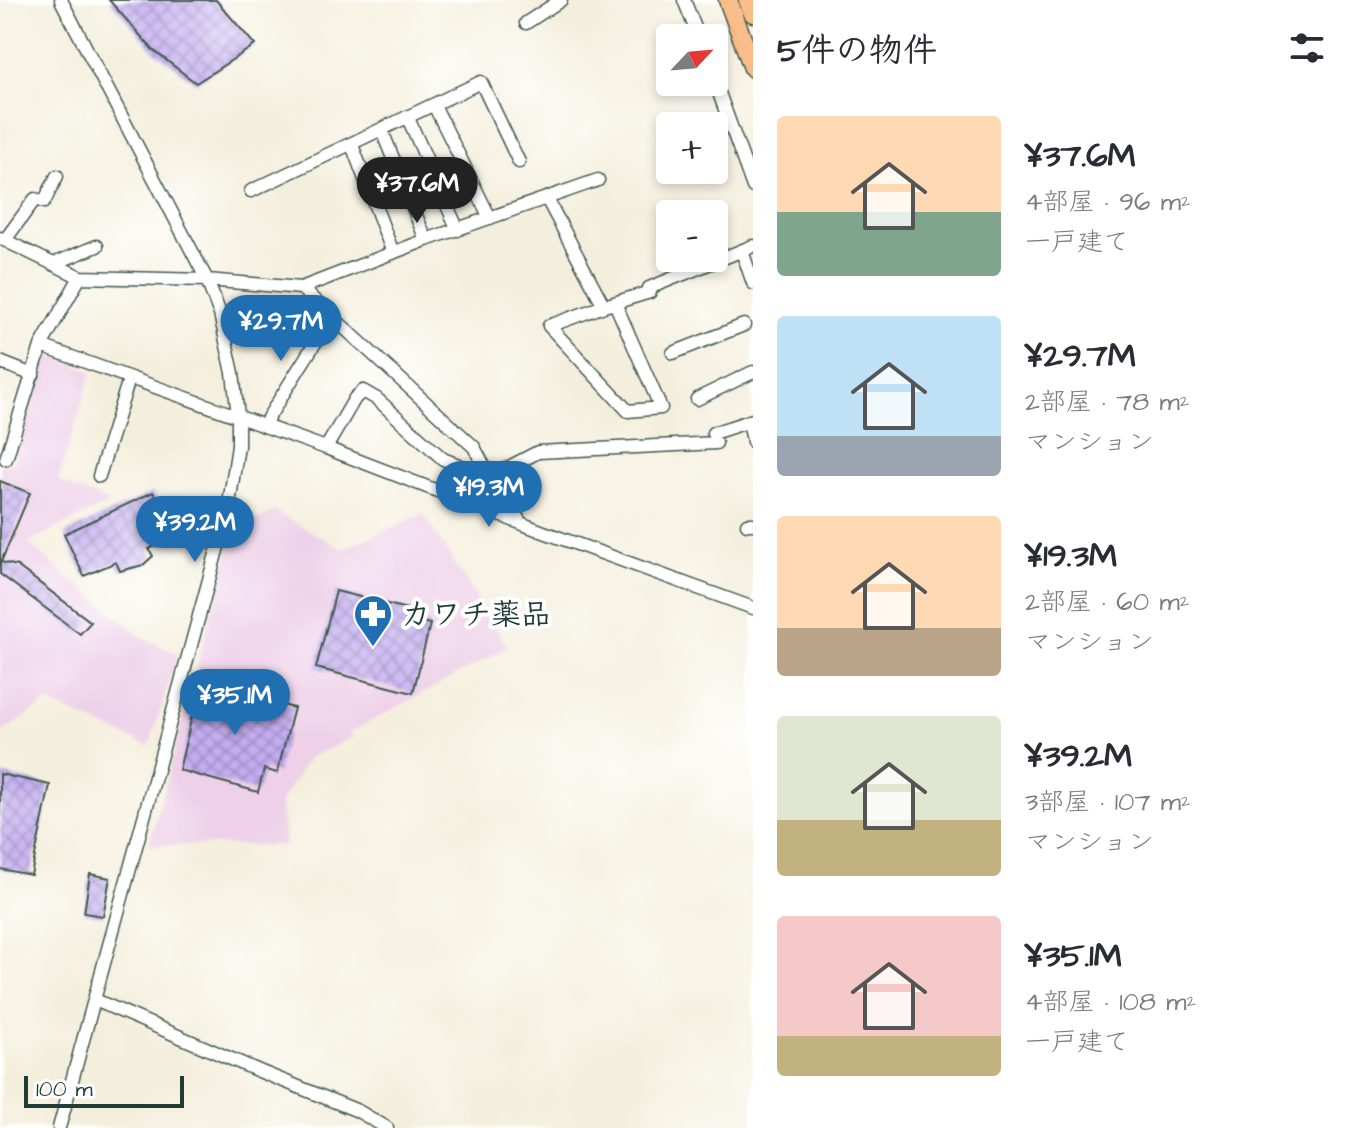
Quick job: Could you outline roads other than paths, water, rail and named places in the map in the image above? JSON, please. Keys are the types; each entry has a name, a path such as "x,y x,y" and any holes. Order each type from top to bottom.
{"highway":[{"path":"728,0 753,68"},
{"path":"748,0 753,13"}],"street":[{"path":"59,1128 228,510 238,446 238,416 227,339 207,280 61,0"},
{"path":"526,23 561,0"},
{"path":"684,0 693,24"},
{"path":"251,191 481,82 519,162"},
{"path":"720,96 753,187"},
{"path":"434,105 490,218"},
{"path":"408,118 458,230"},
{"path":"382,131 426,240"},
{"path":"352,145 393,253"},
{"path":"57,176 44,202 35,199 2,239 80,277 207,280 301,288 598,180"},
{"path":"547,199 609,305 661,408 628,411 549,326 609,305 650,290 748,248 753,283"},
{"path":"53,264 97,246"},
{"path":"6,459 41,346 80,277"},
{"path":"301,288 474,447 519,520"},
{"path":"265,426 332,316"},
{"path":"673,353 744,325"},
{"path":"41,346 326,448 753,608"},
{"path":"0,362 33,375"},
{"path":"697,399 753,372"},
{"path":"99,476 129,379"},
{"path":"326,448 355,398 363,391 377,399 443,459 490,477 538,452 715,438 751,420 753,442"},
{"path":"95,1000 358,1111 387,1128"}],"place":[{"name":"カワチ薬品","path":"373,648"}]}
